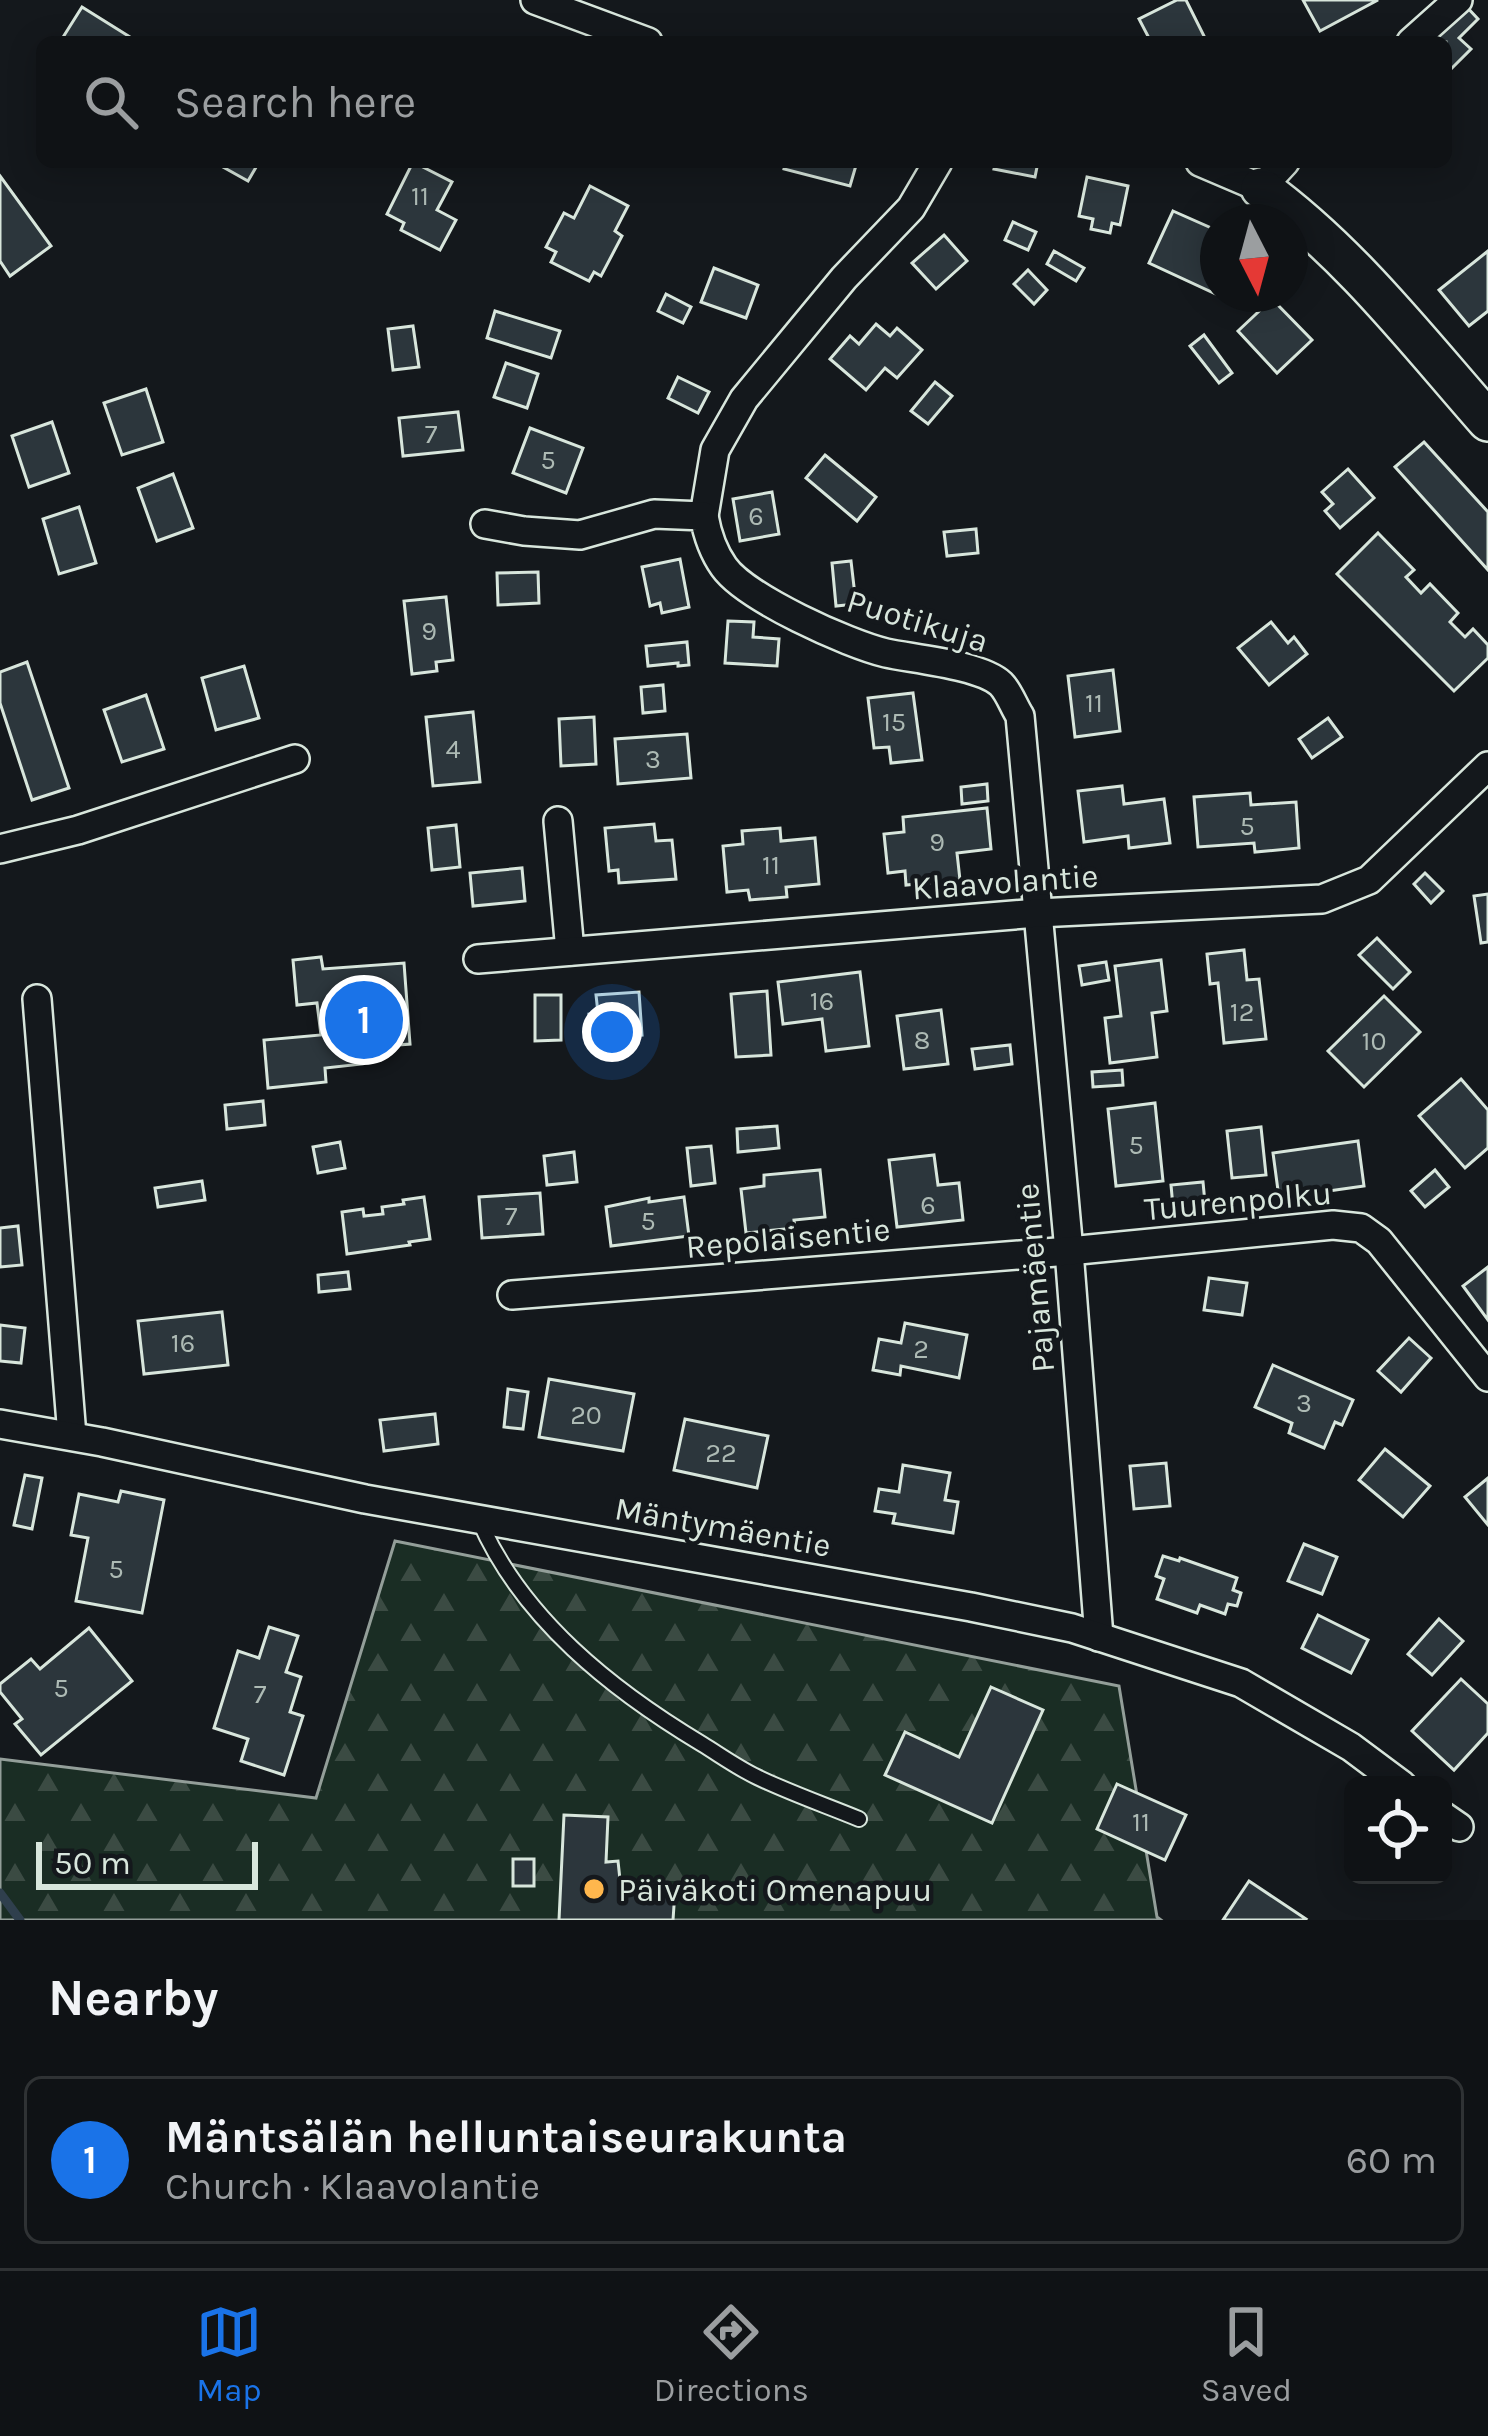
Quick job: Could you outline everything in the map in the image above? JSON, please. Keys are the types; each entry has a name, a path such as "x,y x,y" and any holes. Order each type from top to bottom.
{"street":[{"path":"535,0 575,7 635,36"},
{"path":"1418,36 1457,0"},
{"path":"485,524 580,535 654,514 704,516 715,450 744,398 844,278 910,208 934,168"},
{"path":"1234,168 1273,175 1304,219 1343,256 1488,421"},
{"name":"Puotikuja","path":"704,516 725,570 772,604 880,652 970,670 1000,683 1020,716 1038,913"},
{"path":"3,841 78,830 295,759"},
{"name":"Klaavolantie","path":"478,958 1038,913 1322,899 1369,880 1488,766"},
{"path":"558,821 570,951"},
{"name":"Pajamäentie","path":"1038,913 1099,1637"},
{"path":"37,999 72,1436"},
{"name":"Tuurenpolku","path":"1069,1251 1333,1225 1360,1228 1379,1241 1488,1377"},
{"name":"Repolaisentie","path":"512,1295 1069,1251"},
{"name":"Mäntymäentie","path":"0,1424 479,1520 1072,1628 1241,1683 1351,1747 1390,1776"}],"lane":[{"path":"479,1520 489,1543 530,1601 577,1654 642,1708 755,1776 859,1819"}],"green space":[{"path":"395,1541 1119,1686 1161,1920 0,1920 0,1759 316,1798"}],"building":[{"path":"1186,0 1204,36 1148,36 1139,19"},
{"path":"1303,0 1378,0 1320,31"},
{"path":"1464,4 1478,19 1459,38 1471,49 1452,68 1452,36 1432,36"},
{"path":"82,7 128,36 64,36"},
{"path":"225,168 256,168 248,181"},
{"path":"410,168 425,168 452,182 437,210 456,220 440,250 401,230 404,223 387,214"},
{"path":"784,168 855,168 850,186"},
{"path":"994,168 1037,168 1035,177"},
{"path":"0,176 51,246 10,276 0,261"},
{"path":"1087,177 1128,186 1120,225 1112,223 1110,233 1091,229 1093,219 1079,216"},
{"path":"590,186 628,206 615,231 622,236 601,276 594,272 589,281 551,262 556,252 546,247 564,213 574,218"},
{"path":"1173,211 1200,223 1200,287 1149,263"},
{"path":"1013,222 1036,232 1028,250 1005,240"},
{"path":"944,235 967,261 936,289 912,263"},
{"path":"1054,251 1084,268 1076,281 1047,264"},
{"path":"1488,251 1488,311 1469,326 1439,290"},
{"path":"714,268 758,285 746,318 701,302"},
{"path":"1028,270 1047,290 1034,304 1014,284"},
{"path":"666,294 691,307 683,323 658,311"},
{"path":"495,311 560,331 551,358 487,338"},
{"path":"1258,312 1285,312 1312,340 1277,373 1238,331"},
{"path":"876,324 890,336 897,328 922,350 897,378 885,368 866,390 830,359 850,336 859,344"},
{"path":"413,326 419,367 393,370 388,329"},
{"path":"1204,335 1232,373 1219,383 1190,346"},
{"path":"506,363 538,374 527,408 494,397"},
{"path":"678,377 709,392 698,413 668,398"},
{"path":"935,382 952,396 928,424 911,411"},
{"path":"146,389 163,442 122,455 104,403"},
{"path":"458,412 463,450 403,456 399,418"},
{"path":"52,422 69,473 29,487 12,436"},
{"path":"530,428 583,448 566,493 513,473"},
{"path":"1424,442 1488,512 1488,570 1395,467"},
{"path":"825,455 876,497 857,521 806,478"},
{"path":"1348,469 1374,498 1340,528 1325,511 1333,504 1322,492"},
{"path":"173,474 193,528 157,541 138,488"},
{"path":"772,492 779,534 740,541 733,499"},
{"path":"79,507 96,563 59,574 43,519"},
{"path":"976,529 978,553 947,556 944,532"},
{"path":"1378,533 1414,570 1406,577 1421,593 1430,584 1458,613 1450,622 1465,637 1473,629 1488,645 1488,658 1454,691 1337,574"},
{"path":"680,559 689,607 662,613 660,603 650,606 642,567"},
{"path":"851,561 856,604 836,606 832,563"},
{"path":"538,572 539,603 498,605 497,573"},
{"path":"446,597 453,660 436,662 437,671 412,674 404,601"},
{"path":"728,621 754,622 753,637 779,639 777,666 725,663"},
{"path":"1271,622 1288,643 1294,637 1307,654 1269,685 1238,648"},
{"path":"687,642 689,665 648,666 646,646"},
{"path":"27,662 69,788 32,800 0,703 0,672"},
{"path":"244,666 259,718 216,730 202,678"},
{"path":"1113,670 1120,731 1075,737 1068,676"},
{"path":"663,685 665,711 643,713 641,687"},
{"path":"913,693 922,760 891,763 889,747 874,748 868,698"},
{"path":"146,695 164,749 122,762 104,710"},
{"path":"473,712 480,782 433,786 426,717"},
{"path":"594,717 596,764 561,766 559,719"},
{"path":"1328,718 1342,737 1312,758 1299,739"},
{"path":"687,734 691,778 618,784 615,739"},
{"path":"987,784 988,801 962,804 961,787"},
{"path":"1122,786 1124,804 1164,799 1170,843 1129,848 1128,836 1084,842 1078,791"},
{"path":"1250,793 1251,805 1296,802 1299,848 1255,852 1254,843 1198,847 1194,797"},
{"path":"987,808 991,849 957,853 960,880 906,885 905,871 888,873 884,834 904,832 903,817"},
{"path":"654,824 656,841 672,840 676,879 619,883 618,870 609,871 605,828"},
{"path":"456,825 460,867 432,870 428,828"},
{"path":"780,828 781,841 815,838 819,884 786,887 787,897 750,900 748,890 727,892 723,846 743,844 742,831"},
{"path":"522,868 525,901 473,906 470,873"},
{"path":"1425,873 1443,891 1431,903 1414,884"},
{"path":"1488,894 1488,942 1481,943 1474,896"},
{"path":"1377,938 1410,972 1393,989 1359,955"},
{"path":"1244,950 1247,980 1259,979 1266,1039 1224,1043 1218,983 1210,984 1207,954"},
{"path":"321,957 323,969 404,963 410,1044 360,1048 362,1064 325,1068 326,1082 268,1088 264,1040 321,1035 317,1003 297,1005 293,960"},
{"path":"1161,960 1167,1011 1152,1013 1157,1057 1110,1063 1105,1018 1121,1016 1115,966"},
{"path":"1106,962 1109,980 1082,985 1079,966"},
{"path":"860,972 869,1046 826,1051 822,1019 783,1024 778,982"},
{"path":"767,991 771,1055 736,1057 731,994"},
{"path":"639,992 642,1035 591,1039 589,1014 598,1013 596,995"},
{"path":"535,995 561,995 561,1040 535,1041"},
{"path":"1384,996 1420,1032 1364,1087 1328,1051"},
{"path":"941,1010 948,1064 904,1069 897,1016"},
{"path":"1010,1045 1012,1064 975,1069 972,1049"},
{"path":"1122,1070 1123,1085 1093,1087 1092,1072"},
{"path":"1461,1079 1488,1110 1488,1148 1465,1168 1419,1116"},
{"path":"263,1101 265,1125 227,1129 225,1105"},
{"path":"1155,1103 1163,1181 1116,1186 1108,1109"},
{"path":"777,1126 779,1148 738,1152 737,1129"},
{"path":"1261,1127 1266,1175 1232,1178 1227,1131"},
{"path":"1358,1141 1364,1186 1279,1198 1273,1153"},
{"path":"340,1142 345,1168 318,1173 313,1147"},
{"path":"711,1146 715,1183 691,1186 687,1148"},
{"path":"574,1152 577,1182 547,1185 544,1156"},
{"path":"934,1155 938,1185 959,1183 963,1220 897,1227 889,1160"},
{"path":"820,1170 825,1217 794,1220 795,1228 746,1233 741,1189 764,1186 764,1175"},
{"path":"1435,1170 1449,1187 1425,1207 1411,1191"},
{"path":"202,1181 205,1200 158,1207 155,1188"},
{"path":"1203,1182 1205,1203 1173,1207 1171,1185"},
{"path":"540,1193 543,1234 482,1238 479,1197"},
{"path":"424,1197 430,1239 347,1254 342,1212 363,1209 364,1216 383,1214 382,1207"},
{"path":"684,1197 689,1236 611,1246 606,1207"},
{"path":"18,1226 22,1265 0,1267 0,1228"},
{"path":"1488,1267 1488,1320 1463,1286"},
{"path":"348,1272 350,1289 319,1292 318,1275"},
{"path":"1209,1278 1247,1283 1242,1315 1204,1310"},
{"path":"222,1312 228,1365 144,1374 138,1321"},
{"path":"905,1323 967,1335 959,1378 901,1366 900,1375 873,1370 879,1339 901,1343"},
{"path":"0,1325 25,1328 21,1363 0,1361"},
{"path":"1409,1338 1431,1358 1401,1392 1378,1371"},
{"path":"1273,1365 1353,1400 1342,1425 1335,1422 1324,1448 1289,1433 1292,1423 1255,1407"},
{"path":"549,1379 634,1394 623,1451 539,1437"},
{"path":"508,1389 528,1392 523,1429 504,1427"},
{"path":"435,1414 438,1444 384,1451 380,1420"},
{"path":"685,1419 768,1436 757,1488 674,1470"},
{"path":"1385,1449 1430,1486 1403,1517 1359,1480"},
{"path":"1166,1463 1170,1506 1134,1509 1130,1466"},
{"path":"903,1465 950,1473 945,1500 958,1502 953,1533 893,1523 895,1514 875,1511 879,1489 899,1492"},
{"path":"25,1475 42,1478 32,1529 14,1525"},
{"path":"1488,1478 1488,1525 1465,1497"},
{"path":"121,1491 164,1500 142,1613 76,1601 88,1538 71,1535 79,1494 118,1502"},
{"path":"1304,1544 1337,1557 1322,1594 1288,1581"},
{"path":"1163,1556 1237,1578 1233,1590 1241,1593 1237,1606 1228,1604 1225,1614 1200,1605 1197,1613 1157,1599 1164,1579 1156,1576"},
{"path":"1318,1615 1368,1640 1351,1673 1302,1648"},
{"path":"1439,1619 1463,1641 1432,1675 1408,1654"},
{"path":"269,1627 298,1636 286,1672 301,1677 290,1712 303,1716 284,1775 241,1761 248,1739 214,1728 238,1651 259,1658"},
{"path":"89,1628 132,1681 41,1755 15,1724 22,1719 0,1692 0,1684 31,1659 40,1669"},
{"path":"1461,1679 1488,1704 1488,1733 1454,1770 1412,1731"},
{"path":"991,1687 1043,1710 992,1823 885,1775 905,1732 959,1757"},
{"path":"1117,1784 1186,1815 1165,1860 1097,1829"},
{"path":"564,1815 608,1817 606,1862 618,1861 621,1889 675,1891 673,1920 559,1920"},
{"path":"513,1859 534,1859 534,1886 513,1886"},
{"path":"1249,1881 1306,1919 1223,1920"}],"waterway":[{"path":"0,1893 20,1920"}],"place":[{"name":"Mäntsälän helluntaiseurakunta","path":"364,1020"},
{"name":"Päiväkoti Omenapuu","path":"594,1889"}]}
